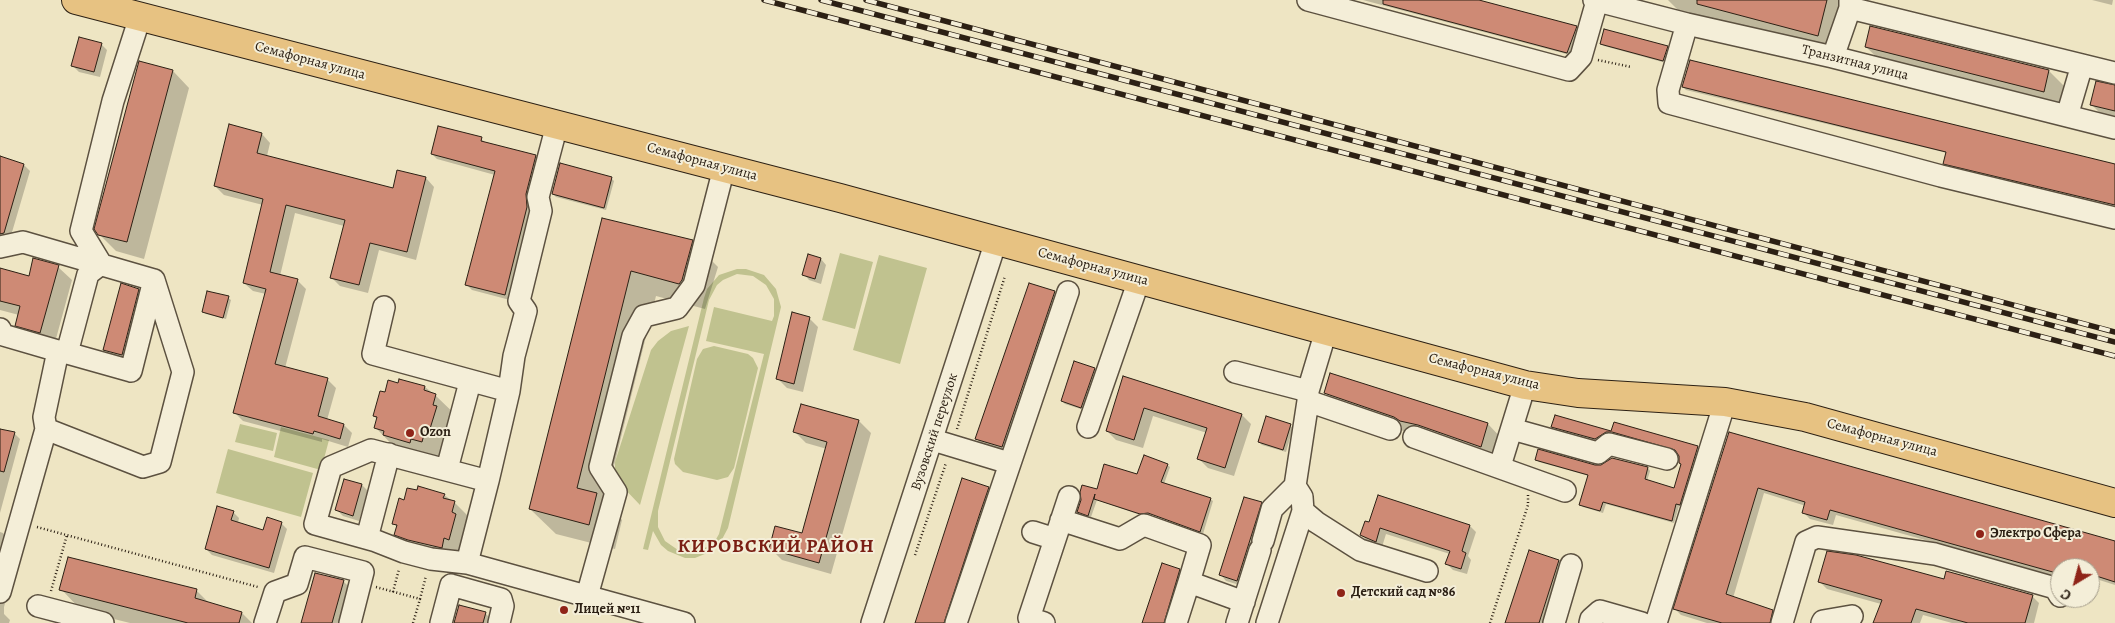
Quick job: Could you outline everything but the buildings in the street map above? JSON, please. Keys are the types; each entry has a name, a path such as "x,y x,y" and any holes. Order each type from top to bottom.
{"highway":[{"name":"Семафорная улица","path":"76,0 724,168 1525,385 1578,393 1725,402 1805,417 2115,502"}],"street":[{"path":"1308,0 1569,70 1582,57 1595,0"},
{"name":"Транзитная улица","path":"1595,0 1628,4 1687,24 1833,57 2115,128"},
{"path":"1833,57 1850,4 2115,73"},
{"path":"101,264 81,231 113,101 140,17"},
{"path":"1687,24 1668,90 1669,104 1941,176 2115,218"},
{"path":"2067,116 2082,65"},
{"path":"467,563 488,481 514,356 526,311 519,301 541,211 538,197 557,125"},
{"path":"587,596 616,492 600,467 633,336 644,316 677,308 694,285 724,168"},
{"name":"Вузовский переулок","path":"872,623 933,440 996,241"},
{"path":"0,247 24,242 154,280"},
{"path":"0,592 9,520 46,429 44,417 88,274 101,264"},
{"path":"0,329 3,335 131,371 154,280"},
{"path":"46,429 143,467 160,462 183,372 154,280"},
{"path":"1088,427 1139,280"},
{"path":"956,623 1068,292"},
{"path":"384,307 373,354 508,392"},
{"path":"1237,623 1272,509 1295,486 1308,396 1326,331"},
{"path":"1235,372 1308,396 1390,429"},
{"path":"447,469 470,382"},
{"path":"1500,466 1525,385"},
{"path":"1656,623 1725,402"},
{"path":"1512,429 1598,453 1609,444 1667,460"},
{"path":"1414,438 1500,466 1566,491"},
{"path":"933,440 1009,463"},
{"path":"488,481 371,450 330,467 315,524 368,538 404,552 431,559 467,563 684,623"},
{"path":"368,538 390,454"},
{"path":"1267,623 1303,511 1302,497 1295,486"},
{"path":"1044,623 1029,618 1069,497"},
{"path":"1303,511 1316,522 1360,550 1427,572"},
{"path":"1033,532 1058,529 1120,539 1144,525 1200,545 1176,623"},
{"path":"1782,623 1806,542 1817,537 1935,554 2050,587"},
{"path":"265,623 274,592 297,584 305,557 363,572 350,623"},
{"path":"1554,623 1571,565"},
{"path":"1189,582 1244,602"},
{"path":"441,623 452,585 501,599 504,606 499,623"},
{"path":"42,607 96,622"},
{"path":"1590,623 1591,619 1600,611 1642,623"},
{"path":"1822,623 1823,621 1852,616"}],"path":[{"path":"1582,57 1631,67"},
{"path":"1490,623 1528,505 1527,477"},
{"path":"9,520 274,592"},
{"path":"42,607 67,535"},
{"path":"393,592 404,552"},
{"path":"413,623 431,559"},
{"path":"361,582 420,599"}],"green space":[{"path":"840,253 873,262 855,329 822,320"},
{"path":"879,255 927,268 900,364 853,350"},
{"path":"737,269 746,269 764,275 776,289 781,307 728,528 719,545 712,551 695,558 685,558 668,551 661,545 653,531 648,550 643,549 704,298 707,289 719,275","holes":["737,274 753,276 766,285 774,299 774,316 772,321 714,307 706,341 764,354 719,534 715,541 702,550 686,552 678,550 665,541 658,527 658,511 709,300 717,285 723,280"]},
{"path":"689,326 640,505 620,484 615,473 615,462 651,350 658,341 671,331"},
{"path":"714,346 748,354 753,358 758,368 734,468 728,477 717,480 683,472 675,464 674,459 697,359 703,349"},
{"path":"240,424 277,433 273,451 235,442"},
{"path":"281,427 329,440 321,470 274,457"},
{"path":"228,449 313,473 301,517 216,493"}],"railway":[{"path":"764,0 2115,356"},
{"path":"821,0 2115,342"},
{"path":"866,0 2115,332"}],"place":[{"name":"Ozon","path":"410,433"},
{"name":"Электро Сфера","path":"1980,534"},
{"name":"Детский сад №86","path":"1341,593"},
{"name":"Лицей №11","path":"564,610"}],"district":[{"name":"КИРОВСКИЙ РАЙОН","path":"776,547"}]}
